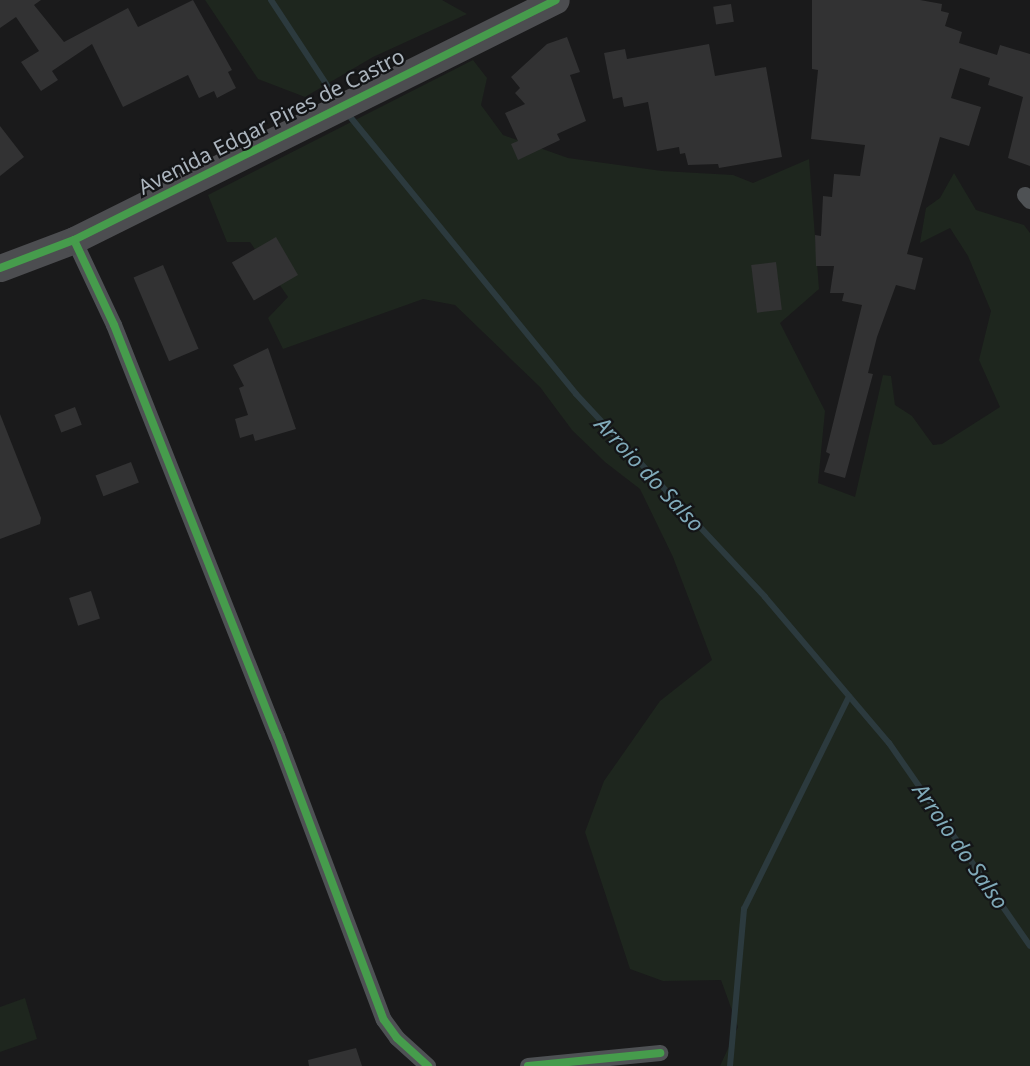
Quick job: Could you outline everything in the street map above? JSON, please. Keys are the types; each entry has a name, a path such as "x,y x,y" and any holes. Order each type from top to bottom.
{"main road":[{"name":"Avenida Edgar Pires de Castro","path":"0,268 74,240 328,111 556,0"}],"street":[{"path":"74,240 114,325 277,736 384,1020 397,1038 428,1066"},
{"path":"528,1066 660,1053"}],"shaded area":[{"path":"205,0 442,0 467,14 373,57 305,97 258,79"},
{"path":"473,60 487,78 481,105 503,135 568,158 662,171 733,175 753,183 809,159 819,289 780,323 825,411 818,483 855,497 883,375 891,376 895,405 912,416 933,445 942,444 1000,407 979,360 991,311 968,256 950,228 920,243 926,208 940,198 954,173 976,210 1024,225 1030,233 1030,1066 720,1066 738,1027 721,980 663,981 630,969 585,832 604,781 660,701 712,660 673,557 640,489 605,462 572,430 540,387 455,305 423,299 283,349 268,318 288,297 250,242 227,242 208,195"},
{"path":"25,998 37,1039 0,1052 0,1007"}],"building":[{"path":"0,0 41,0 34,5 64,42 128,8 138,27 193,0 232,70 228,72 236,88 217,98 214,91 199,98 188,75 123,107 92,44 52,71 58,80 41,91 21,62 39,51 16,17 0,28"},
{"path":"812,0 920,0 942,4 941,11 949,13 945,26 962,32 959,43 997,55 1000,45 1030,54 1030,166 1008,158 1023,97 988,85 990,78 960,68 951,98 981,107 969,146 940,137 907,254 923,258 915,290 896,285 877,337 868,373 873,374 845,478 824,472 830,454 826,452 862,305 842,301 844,293 830,293 834,266 816,266 815,235 821,236 823,196 832,197 834,174 860,176 865,145 811,139 818,70 812,69"},
{"path":"731,4 734,22 716,25 713,7"},
{"path":"567,37 580,72 570,75 586,121 557,134 560,140 518,160 511,144 518,141 505,113 525,104 515,93 520,88 511,77 547,44"},
{"path":"709,44 715,76 766,67 782,157 719,168 718,164 688,165 685,153 680,154 679,147 657,151 648,102 624,107 622,97 613,99 604,53 625,49 627,59"},
{"path":"0,126 24,157 0,176"},
{"path":"276,237 298,275 254,301 232,262"},
{"path":"776,262 782,310 757,313 751,265"},
{"path":"163,265 199,349 169,361 134,278"},
{"path":"268,348 296,429 255,441 253,434 240,438 235,419 248,415 239,388 244,386 233,365"},
{"path":"75,407 82,425 61,433 54,415"},
{"path":"0,414 41,518 40,524 0,539"},
{"path":"131,462 139,483 103,496 96,476"},
{"path":"91,591 100,619 78,626 69,598"},
{"path":"356,1048 362,1066 309,1066 308,1060"}],"waterway":[{"name":"Arroio do Salso","path":"271,0 338,102"},
{"name":"Arroio do Salso","path":"347,113 576,394 765,597 889,743 1030,946"},
{"path":"730,1066 744,909 849,697"}],"cycle path":[{"path":"0,268 74,240 556,0"},
{"path":"74,240 114,325 277,736 384,1020 397,1038 428,1066"},
{"path":"528,1066 660,1053"}]}
